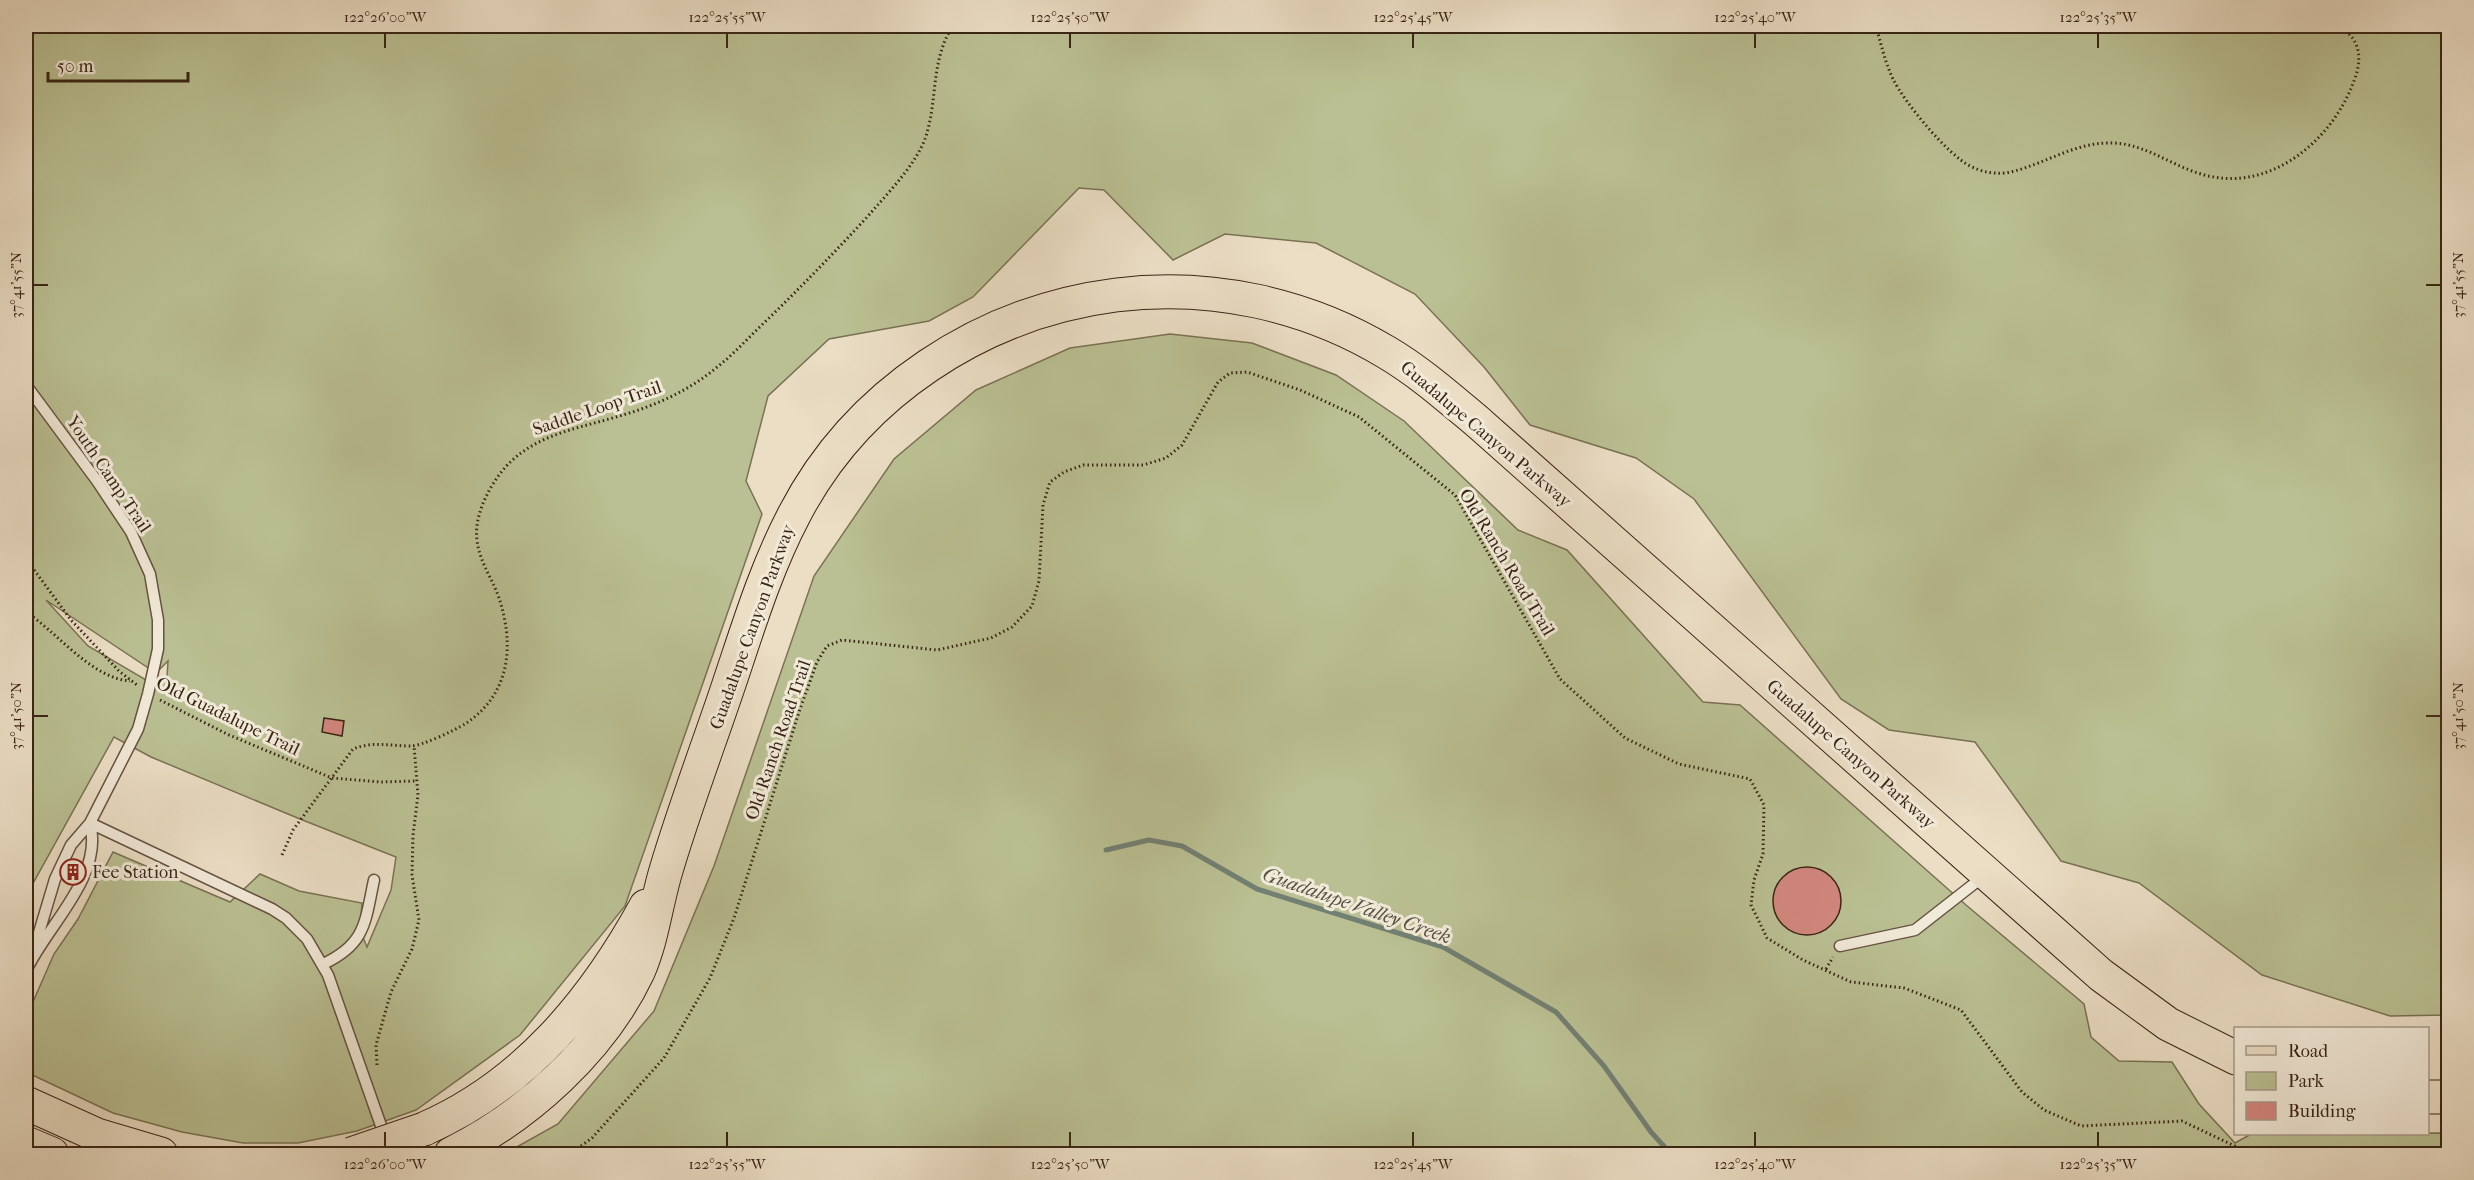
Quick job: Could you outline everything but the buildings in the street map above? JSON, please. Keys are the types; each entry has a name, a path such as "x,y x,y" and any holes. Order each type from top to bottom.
{"main road":[{"name":"Guadalupe Canyon Parkway","path":"451,1155 496,1128 530,1103 562,1074 604,1025 627,990 642,962 652,931 666,870 770,567 806,493 843,442 887,398 952,350 1028,315 1086,300 1127,294 1168,292 1209,294 1251,299 1291,309 1358,337 1419,374 1479,423 2080,957 2134,1000 2185,1034 2234,1058"},
{"name":"Guadalupe Canyon Parkway","path":"349,1154 424,1129 466,1107 500,1085 531,1060 560,1032 598,984 666,870"},
{"path":"2429,1097 2448,1097"},
{"path":"34,1133 97,1135 161,1155"}],"lane":[{"name":"Youth Camp Trail","path":"26,385 117,510 146,564 156,597 158,620 158,648 138,729 90,823 71,845 55,879 33,956"},
{"path":"26,970 71,900 89,863 93,843 90,823"},
{"path":"90,823 273,909 297,928 322,964 391,1155"},
{"path":"1840,946 1915,930 1987,874"},
{"path":"322,964 344,953 360,935 374,880"}],"path":[{"name":"Saddle Loop Trail","path":"414,746 465,723 497,693 508,663 501,607 480,556 476,537 482,506 498,476 526,449 548,436 642,409 693,386 725,360 815,274 883,199 916,156 926,135 932,113 940,54 953,26"},
{"path":"1876,26 1889,69 1904,98 1945,145 1960,159 1977,169 1996,174 2006,173 2071,150 2111,142 2136,147 2191,171 2219,178 2250,176 2279,167 2304,154 2325,131 2349,93 2359,66 2357,43 2348,32 2336,26"},
{"name":"Old Ranch Road Trail","path":"570,1155 592,1138 664,1058 710,978 734,918 799,712 817,662 827,646 842,640 936,650 991,638 1012,627 1032,606 1039,581 1043,505 1050,482 1064,472 1083,465 1143,465 1166,458 1182,445 1218,382 1230,373 1247,372 1300,390 1359,417 1455,495 1560,679 1625,738 1679,764 1750,779 1764,805 1763,854 1754,880 1751,905 1767,938 1803,960 1851,982 1904,988 1961,1010 2022,1092 2044,1110 2081,1126 2182,1121 2241,1149 2245,1155"},
{"name":"Old Guadalupe Trail","path":"26,559 71,620 130,681 148,694 229,735 332,778 380,782 417,781"},
{"path":"27,614 81,658 120,680 130,681"},
{"path":"282,855 293,830 353,749 366,744 414,746 418,795 413,835 412,875 419,920 412,949 391,992 376,1045 378,1074"}],"green space":[{"path":"26,26 2448,26 2448,1015 2390,1016 2262,975 2139,883 2061,861 1975,742 1889,730 1841,699 1694,499 1636,458 1530,425 1484,367 1415,294 1316,243 1225,234 1173,260 1104,190 1079,188 973,297 929,321 829,339 768,396 746,481 762,514 625,906 520,1035 416,1110 357,1131 298,1143 243,1143 182,1132 113,1113 26,1072 26,1018 54,954 78,919 113,852 230,902 260,874 299,891 362,903 360,930 367,947 391,890 396,857 151,757 114,737 26,896","holes":["46,600 156,673 168,661 167,677 151,683 88,646"]},
{"path":"1170,334 1252,343 1336,375 1404,421 1518,530 1567,550 1703,702 1740,705 1966,905 2084,1004 2091,1037 2119,1061 2172,1062 2199,1104 2235,1143 2249,1135 2429,1135 2429,1133 2448,1133 2448,1154 504,1154 558,1124 654,1011 714,866 814,576 894,459 976,390 1070,348"}],"waterway":[{"name":"Guadalupe Valley Creek","path":"1106,850 1149,840 1182,846 1257,889 1443,947 1556,1012 1604,1066 1651,1132 1671,1154"}],"place":[{"name":"Fee Station","path":"73,872"}]}
